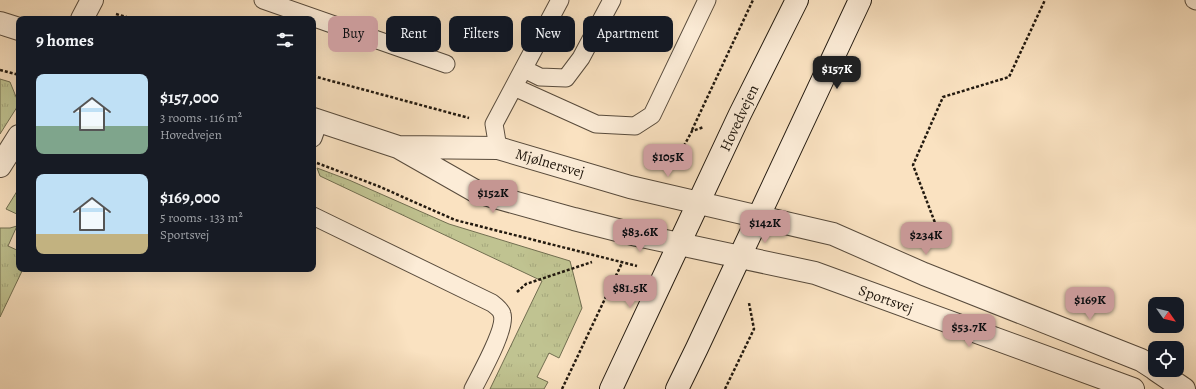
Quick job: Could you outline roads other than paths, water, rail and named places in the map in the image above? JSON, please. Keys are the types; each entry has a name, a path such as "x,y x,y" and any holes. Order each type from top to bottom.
{"street":[{"path":"84,16 92,0"},
{"name":"Hovedvejen","path":"611,389 740,114 797,0"},
{"path":"677,389 860,0"},
{"path":"0,23 16,28"},
{"name":"Mjølnersvej","path":"316,126 398,147 498,148 630,186 699,203"},
{"path":"0,166 16,141"},
{"name":"Mjølnersvej","path":"398,147 477,192 581,221 680,243"},
{"path":"699,203 833,234 924,274 1141,360 1148,365"},
{"name":"Sportsvej","path":"680,243 815,273 1133,389"},
{"path":"1166,377 1184,389"}],"lane":[{"path":"263,0 283,13 293,16"},
{"path":"498,148 494,124 560,0"},
{"path":"524,69 540,77 566,78 581,58 612,0"},
{"path":"514,87 596,124 635,126 652,115 708,0"},
{"path":"316,23 446,64"},
{"path":"316,217 492,303 498,308 502,314 501,332 473,389"}]}
